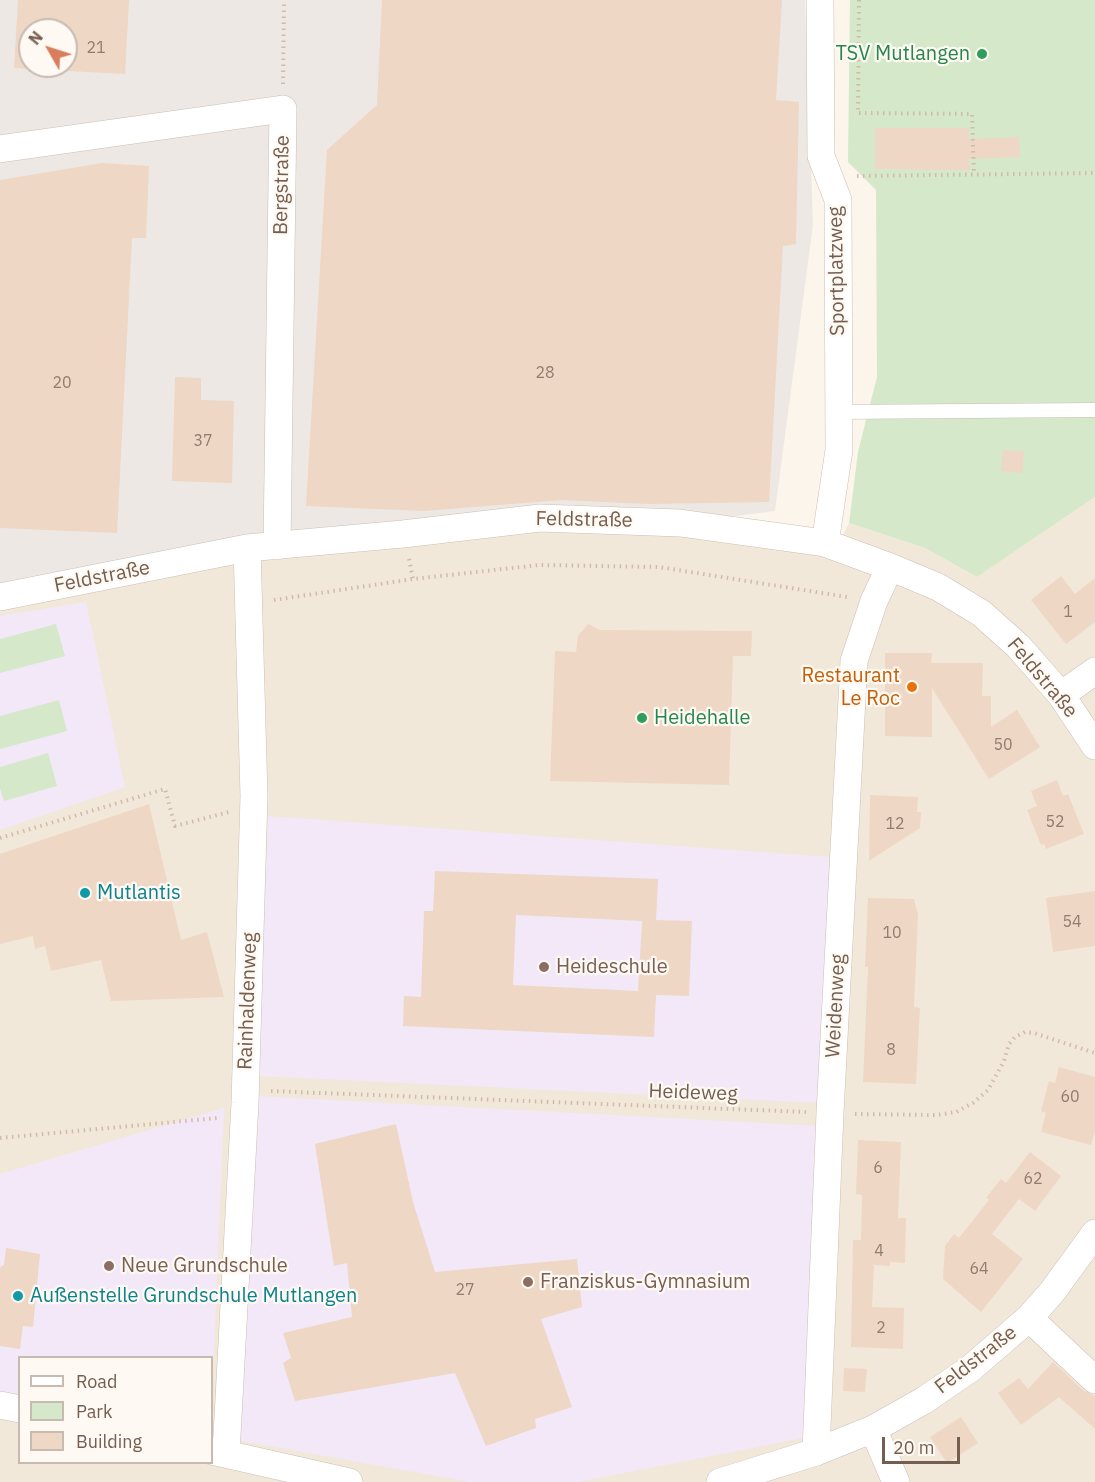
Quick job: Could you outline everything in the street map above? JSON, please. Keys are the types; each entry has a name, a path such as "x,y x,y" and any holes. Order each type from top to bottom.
{"street":[{"name":"Sportplatzweg","path":"820,0 821,156 838,200 839,450 825,543"},
{"name":"Bergstraße","path":"0,149 283,109 277,546"},
{"name":"Feldstraße","path":"0,597 247,548 540,518 680,522 825,543 938,587 981,613 1018,646 1061,695 1095,746"},
{"name":"Rainhaldenweg","path":"219,1452 245,1103 253,806 247,548"},
{"name":"Weidenweg","path":"816,1452 830,1113 854,661 874,601 890,567"},
{"path":"1061,695 1095,671"},
{"name":"Feldstraße","path":"720,1482 816,1452 873,1429 923,1401 970,1369 1029,1318 1052,1292 1095,1233"},
{"name":"Feldstraße","path":"1029,1318 1095,1380"},
{"path":"0,1405 18,1409"},
{"path":"873,1429 896,1482"},
{"path":"219,1452 349,1482"}],"lane":[{"path":"839,412 1095,410"}],"path":[{"path":"283,109 284,0"},
{"path":"859,0 858,113 972,114 974,175"},
{"path":"829,177 1095,173"},
{"path":"250,604 412,579 539,565 659,567 874,601"},
{"path":"0,838 165,789 175,826 253,806"},
{"name":"Heideweg","path":"0,1138 245,1103 937,1115 956,1112 973,1103 988,1090 1004,1061 1009,1044 1016,1036 1025,1032 1095,1053"}],"shaded area":[{"path":"0,0 805,0 813,225 775,511 680,523 540,518 0,597"},
{"path":"1095,497 1095,1482 0,1482 0,597 540,518 842,537 849,523 925,548 977,577"},
{"path":"86,602 125,787 0,830 0,616"},
{"name":"Heideschule","path":"268,816 829,857 821,1103 259,1076"},
{"name":"Franziskus-Gymnasium","path":"256,1096 819,1126 803,1438 578,1482 470,1482 236,1440"},
{"name":"Neue Grundschule","path":"224,1108 213,1372 213,1356 18,1356 18,1401 0,1398 0,1174"}],"green space":[{"path":"850,0 1095,0 1095,497 977,577 925,548 849,523 858,452 877,377 876,190 848,162"},
{"path":"56,624 65,656 0,673 0,639"},
{"path":"59,700 67,731 0,749 0,716"},
{"path":"48,753 57,786 4,801 0,788 0,767"}],"building":[{"path":"18,0 129,0 125,74 78,71 78,18 18,18 18,68 14,68"},
{"path":"382,0 782,0 776,100 799,102 796,244 783,246 769,502 648,504 562,500 424,511 306,506 327,150 377,105"},
{"path":"875,128 969,128 969,139 1019,137 1020,157 969,159 970,170 875,169"},
{"path":"102,163 149,166 146,238 132,238 117,533 0,528 0,180"},
{"path":"175,377 201,378 201,400 234,401 232,483 172,481"},
{"path":"1003,450 1024,451 1022,473 1001,471"},
{"path":"1061,576 1075,594 1095,578 1095,622 1066,644 1031,600"},
{"name":"Heidehalle","path":"588,624 600,630 752,631 751,656 733,656 729,785 550,781 555,651 576,652 578,636"},
{"path":"885,653 932,653 931,663 983,663 982,696 991,696 991,727 1017,710 1040,747 989,779 932,688 932,737 885,736"},
{"path":"1057,780 1063,796 1068,794 1084,834 1046,849 1044,844 1041,845 1027,810 1037,806 1031,791"},
{"path":"870,795 918,797 917,812 921,812 920,828 869,861"},
{"name":"Mutlantis","path":"149,804 181,940 207,932 224,997 111,1001 101,960 51,971 45,946 35,949 33,936 0,944 0,854"},
{"path":"435,871 658,879 656,920 692,921 689,996 656,995 654,1037 403,1026 404,996 421,997 424,911 433,911","holes":["516,915 642,921 638,991 513,985"]},
{"path":"1095,891 1095,946 1053,952 1046,898"},
{"path":"868,898 914,899 918,914 914,1007 920,1008 916,1084 863,1082 868,967 865,967"},
{"path":"1059,1067 1095,1077 1095,1131 1091,1145 1041,1132 1046,1113 1041,1111 1049,1081 1055,1083"},
{"path":"396,1124 413,1202 435,1272 577,1259 582,1307 541,1319 572,1407 535,1419 536,1428 486,1446 455,1373 295,1401 283,1363 291,1358 283,1333 352,1317 347,1263 334,1266 315,1144"},
{"path":"858,1140 901,1142 898,1218 906,1218 905,1263 890,1262 890,1266 874,1265 872,1307 904,1308 903,1349 851,1347 853,1240 861,1240 862,1195 856,1194"},
{"path":"1030,1152 1061,1176 1035,1211 1019,1199 992,1234 1023,1259 981,1312 943,1279 945,1246 954,1234 959,1238 989,1200 986,1198 1001,1179 1006,1183"},
{"name":"Außenstelle Grundschule Mutlangen","path":"6,1248 40,1254 33,1327 23,1326 20,1349 0,1346 0,1267 4,1265"},
{"path":"1053,1362 1084,1391 1095,1396 1095,1429 1059,1397 1021,1425 998,1393 1019,1378 1028,1389"},
{"path":"844,1368 867,1369 865,1392 843,1391"},
{"path":"961,1417 978,1443 947,1463 930,1437"}],"place":[{"name":"TSV Mutlangen","path":"982,54"},
{"name":"Restaurant Le Roc","path":"912,687"},
{"name":"Heidehalle","path":"642,718"},
{"name":"Mutlantis","path":"85,893"},
{"name":"Heideschule","path":"544,967"},
{"name":"Neue Grundschule","path":"109,1266"},
{"name":"Franziskus-Gymnasium","path":"528,1282"},
{"name":"Außenstelle Grundschule Mutlangen","path":"18,1296"}]}
